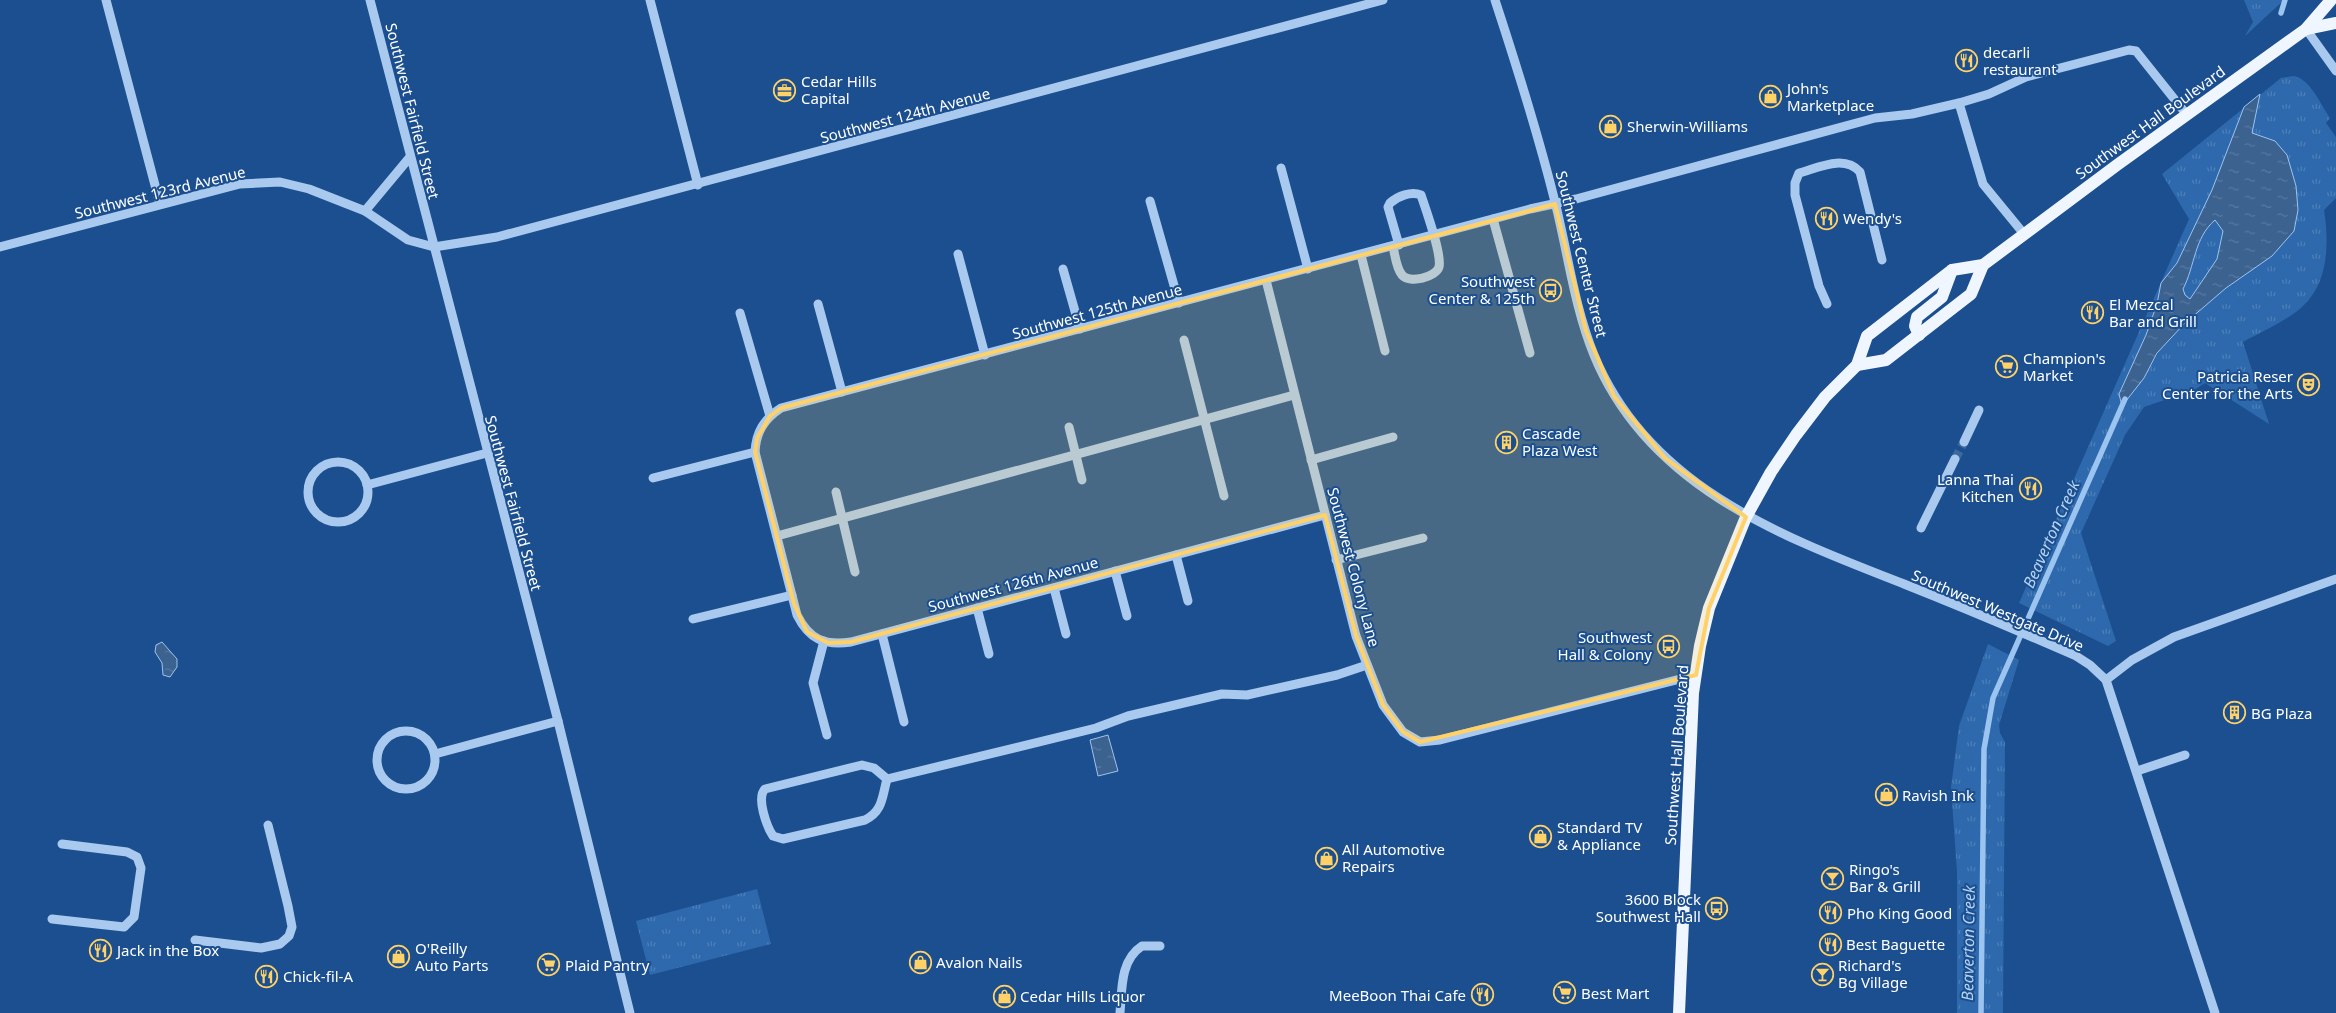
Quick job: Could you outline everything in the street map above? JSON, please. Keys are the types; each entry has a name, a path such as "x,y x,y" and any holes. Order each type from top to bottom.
{"main road":[{"name":"Southwest Hall Boulevard","path":"1678,1013 1696,675 1709,608 1746,517 1764,484 1796,435 1825,397 1857,365 1867,336 1952,270 1983,265 2306,29 2331,0"},
{"path":"2306,29 2336,23"},
{"path":"1857,365 1886,360 1972,294 1983,265"},
{"path":"1919,335 1915,326 1917,317 1942,297 1952,270"}],"street":[{"path":"106,0 160,204"},
{"name":"Southwest Fairfield Street","path":"370,0 558,721 630,1013"},
{"path":"650,0 698,185"},
{"name":"Southwest 124th Avenue","path":"434,247 497,237 698,185 1383,0"},
{"name":"Southwest Center Street","path":"1495,0 1532,116 1576,296 1586,332 1600,368 1614,396 1640,432 1665,458 1680,472 1746,517"},
{"path":"2306,29 2336,72"},
{"name":"Southwest 125th Avenue","path":"770,416 781,408 1875,118 1908,115 1959,104 1984,96 2026,77 2132,50 2144,61 2187,115"},
{"path":"1959,104 1983,184 2024,234"},
{"path":"365,211 410,157"},
{"path":"1827,304 1819,286 1795,195 1795,182 1799,173 1833,163 1856,167 1860,172 1882,260"},
{"path":"1281,168 1308,269"},
{"name":"Southwest 123rd Avenue","path":"0,246 240,184 280,182 310,189 365,211 408,240 434,247"},
{"path":"1412,193 1421,195 1434,235 1439,263 1435,273 1412,280 1402,275 1388,207 1394,200 1412,193"},
{"path":"1150,202 1179,303"},
{"path":"1493,219 1530,352"},
{"path":"958,254 985,355"},
{"path":"1361,255 1385,351"},
{"path":"1063,269 1080,329"},
{"name":"Southwest Colony Lane","path":"1266,280 1356,636 1383,705 1403,732 1420,742 1440,740 1696,675"},
{"path":"818,304 842,392"},
{"path":"740,313 770,416 759,432 755,452 797,615 807,632 824,641 813,684 828,735"},
{"path":"1184,340 1224,496"},
{"path":"777,536 1294,394"},
{"path":"1964,442 1978,410"},
{"path":"1069,427 1082,480"},
{"path":"1311,460 1393,437"},
{"path":"653,478 755,452"},
{"path":"367,485 487,453"},
{"path":"1921,528 1955,459"},
{"path":"330,463 344,463 354,467 362,475 367,485 367,498 363,508 346,521 334,522 321,518 314,511 308,499 308,488 312,476 320,468 330,463"},
{"path":"836,492 855,572"},
{"name":"Southwest 126th Avenue","path":"824,641 840,644 882,634 1325,515"},
{"name":"Southwest Westgate Drive","path":"1746,517 1823,552 2041,640 2090,664 2106,680 2215,1013"},
{"path":"1336,560 1423,538"},
{"path":"1176,555 1188,600"},
{"path":"1116,571 1127,616"},
{"path":"2106,680 2132,660 2174,638 2336,579"},
{"path":"1054,588 1066,634"},
{"path":"692,619 792,595"},
{"path":"976,608 989,654"},
{"path":"882,634 904,722"},
{"path":"887,779 1096,728 1128,716 1222,694 1247,695 1337,675 1367,665"},
{"path":"435,754 558,721"},
{"path":"400,731 421,735 432,745 435,754 436,766 432,776 423,784 407,790 395,787 384,780 378,768 377,755 383,742 390,735 400,731"},
{"path":"2137,771 2185,756"},
{"path":"862,765 874,768 887,779 880,808 875,815 865,820 783,839 773,836 770,832 761,799 762,792 765,789 862,765"},
{"path":"195,940 261,948 280,944 289,936 292,927 268,825"},
{"path":"52,919 124,927 134,917 141,868 136,857 126,852 62,844"},
{"path":"1120,1013 1124,972 1131,956 1142,946 1160,946"}],"highlighted area":[{"path":"1555,204 1586,331 1614,396 1665,458 1746,517 1709,608 1696,675 1420,742 1403,732 1383,705 1356,636 1325,515 851,642 828,643 807,632 794,604 755,452 757,438 770,416 781,408"}],"green space":[{"path":"2244,0 2284,0 2245,36 2253,22"},
{"path":"2293,76 2304,81 2309,86 2330,118 2326,123 2336,137 2336,198 2324,210 2326,248 2322,274 2312,296 2303,306 2282,321 2243,342 2269,424 2205,383 2194,390 2144,407 2125,435 2081,533 2116,641 2108,646 2019,603 2189,219 2162,174 2281,78","holes":["2194,227 2158,353 2144,378 2119,394 2146,335 2157,304 2161,283 2177,263"]},
{"path":"1988,644 2019,660 1999,725 2000,733 2005,742 2003,1013 1957,1013 1957,872 1951,787 1959,726"},
{"path":"757,889 771,944 650,975 636,921"}],"water":[{"path":"2260,94 2252,133 2275,141 2287,155 2296,186 2298,210 2294,231 2272,256 2226,288 2184,324 2157,353 2144,378 2122,406 2119,394 2146,335 2157,304 2161,283 2177,263 2212,190 2244,107","holes":["2215,220 2223,231 2217,259 2190,299 2185,295 2183,289 2203,235"]},
{"path":"162,642 177,659 177,667 170,677 163,675 162,663 155,652 156,645"},
{"path":"1108,735 1118,771 1098,776 1090,740"}],"waterway":[{"name":"Beaverton Creek","path":"2281,13 2285,0"},
{"name":"Beaverton Creek","path":"1981,1013 1984,749 1993,698 2125,399"}],"tunnel":[{"path":"1955,459 1964,442"}],"place":[{"name":"decarli restaurant","path":"1967,61"},
{"name":"Cedar Hills Capital","path":"785,90"},
{"name":"John's Marketplace","path":"1771,97"},
{"name":"Sherwin-Williams","path":"1611,126"},
{"name":"Wendy's","path":"1827,218"},
{"name":"Southwest Center & 125th","path":"1551,290"},
{"name":"El Mezcal Bar and Grill","path":"2093,313"},
{"name":"Champion's Market","path":"2007,367"},
{"name":"Patricia Reser Center for the Arts","path":"2309,385"},
{"name":"Cascade Plaza West","path":"1506,442"},
{"name":"Lanna Thai Kitchen","path":"2030,488"},
{"name":"Southwest Hall & Colony","path":"1668,646"},
{"name":"BG Plaza","path":"2235,713"},
{"name":"Ravish Ink","path":"1886,795"},
{"name":"Standard TV & Appliance","path":"1541,836"},
{"name":"All Automotive Repairs","path":"1326,858"},
{"name":"Ringo's Bar & Grill","path":"1833,878"},
{"name":"3600 Block Southwest Hall","path":"1717,908"},
{"name":"Pho King Good","path":"1831,913"},
{"name":"Best Baguette","path":"1830,944"},
{"name":"Jack in the Box","path":"101,950"},
{"name":"O'Reilly Auto Parts","path":"399,957"},
{"name":"Avalon Nails","path":"920,962"},
{"name":"Plaid Pantry","path":"549,965"},
{"name":"Richard's Bg Village","path":"1822,974"},
{"name":"Chick-fil-A","path":"267,976"},
{"name":"Best Mart","path":"1565,993"},
{"name":"MeeBoon Thai Cafe","path":"1482,995"},
{"name":"Cedar Hills Liquor","path":"1004,996"}]}
